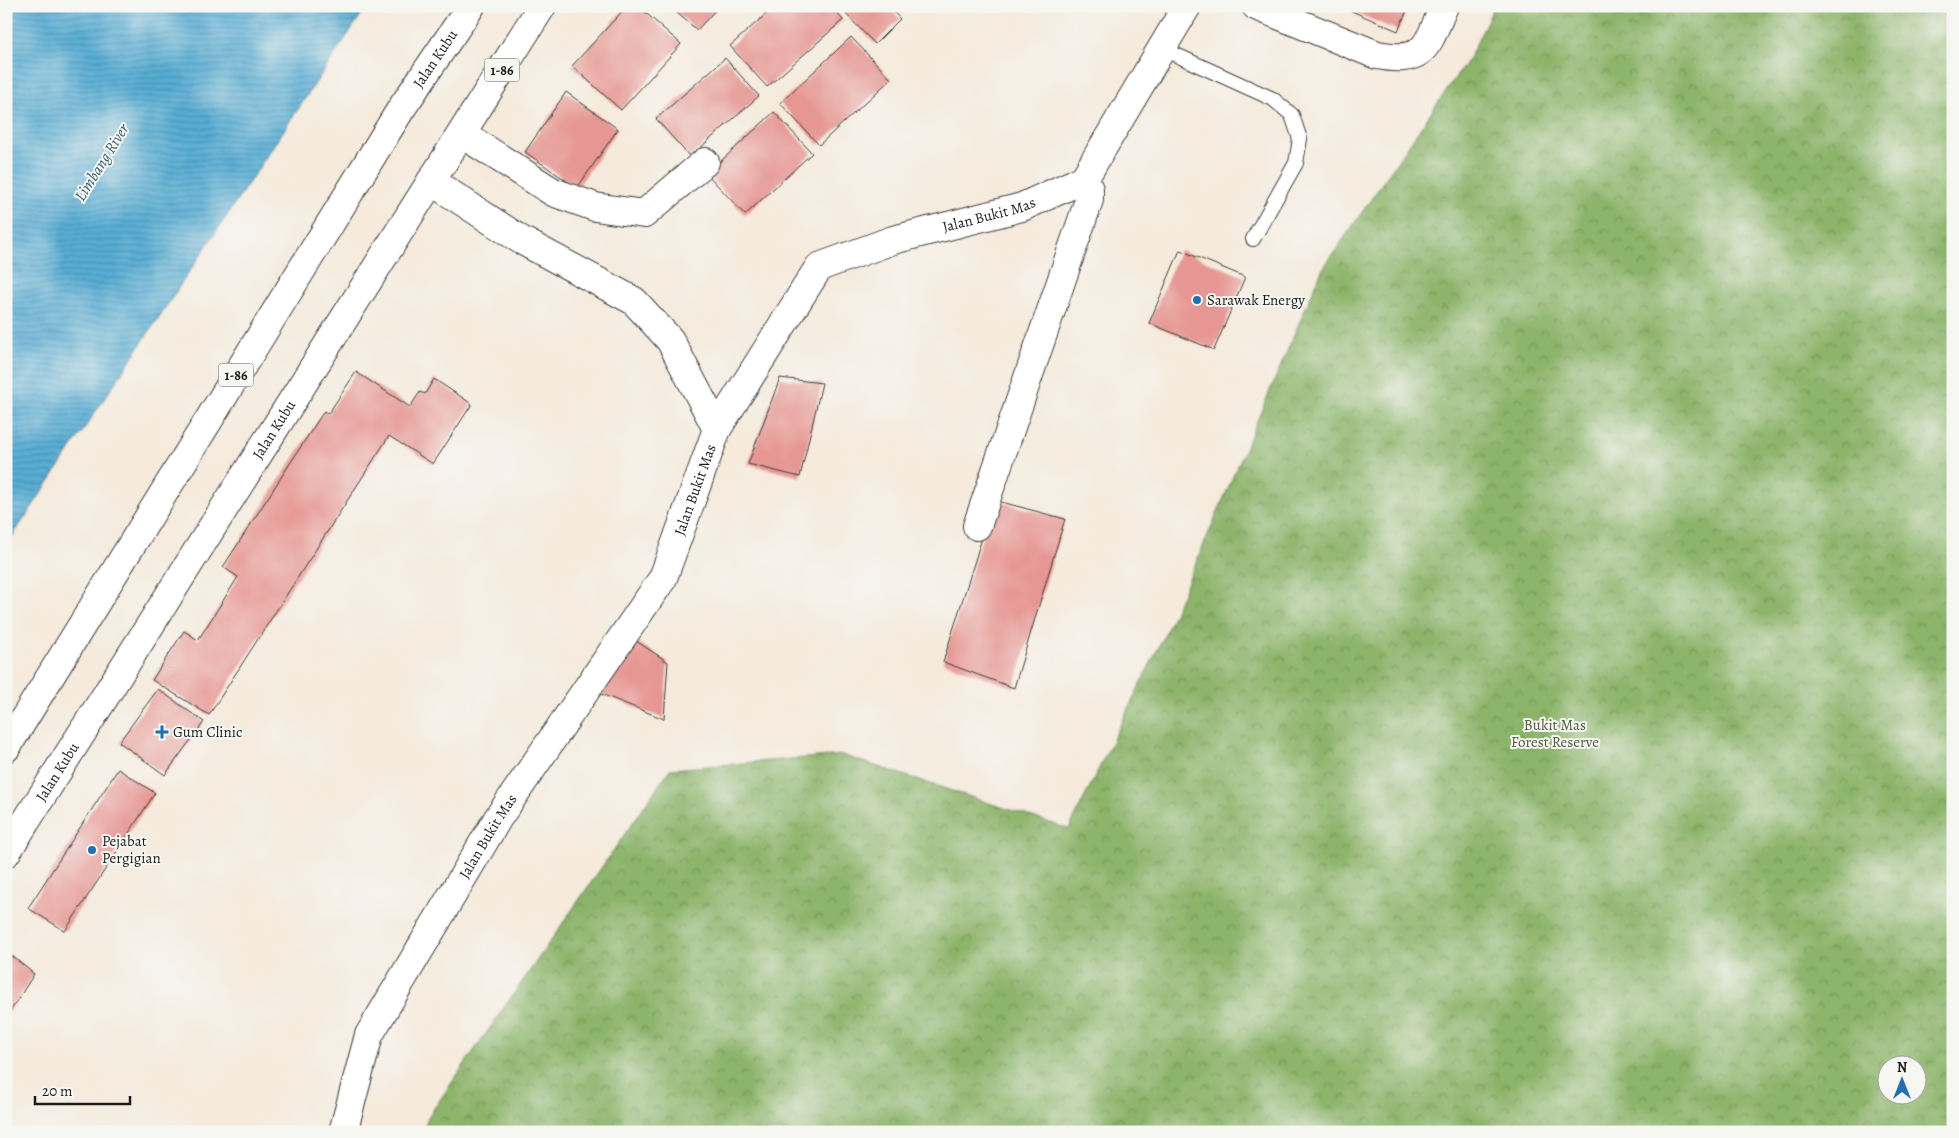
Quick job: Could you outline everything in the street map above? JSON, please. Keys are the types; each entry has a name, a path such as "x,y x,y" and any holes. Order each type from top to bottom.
{"main road":[{"name":"Jalan Kubu","path":"6,748 401,109 471,6"},
{"name":"Jalan Kubu","path":"6,853 542,6"},
{"path":"977,526 1088,200 1088,189 1084,180 1187,6"},
{"path":"1256,6 1294,14 1377,54 1396,58 1416,56 1429,42 1444,6"},
{"path":"462,134 553,192 595,207 644,214 705,162"},
{"name":"Jalan Bukit Mas","path":"342,1132 369,1035 498,818 662,578 717,429 820,267 893,240 1022,207 1084,180"},
{"path":"431,181 521,240 634,301 670,340 717,429"}],"lane":[{"path":"1163,49 1273,99 1292,115 1300,139 1296,163 1253,239"}],"green space":[{"name":"Bukit Mas Forest Reserve","path":"1494,6 1953,6 1953,1132 423,1132 428,1117 670,769 842,755 1069,829 1166,632 1322,270 1471,55"}],"water":[{"name":"Limbang River","path":"6,6 367,6 6,546"}],"building":[{"path":"627,6 638,6 681,44 621,110 572,66"},
{"path":"669,6 719,6 697,30"},
{"path":"775,6 831,6 843,20 767,87 730,46"},
{"path":"838,6 888,6 900,19 875,44"},
{"path":"1340,6 1409,6 1398,31"},
{"path":"851,37 891,79 819,145 780,103"},
{"path":"725,58 759,96 690,157 656,119"},
{"path":"566,92 618,129 577,188 525,152"},
{"path":"774,112 812,153 745,215 707,174"},
{"name":"Sarawak Energy","path":"1180,250 1245,277 1214,350 1149,323"},
{"path":"356,372 410,407 420,392 425,394 434,379 472,404 433,464 389,436 209,715 152,680 184,631 198,640 238,577 223,567 324,411 328,414"},
{"path":"780,378 822,383 800,477 748,464"},
{"path":"994,500 1065,519 1014,688 943,662"},
{"path":"633,639 668,662 664,719 601,694"},
{"name":"Gum Clinic","path":"158,689 204,722 165,775 119,742"},
{"name":"Pejabat Pergigian","path":"118,769 155,793 65,931 28,908"},
{"path":"6,953 34,974 6,1018"}],"place":[{"name":"Sarawak Energy","path":"1197,300"},
{"name":"Gum Clinic","path":"162,732"},
{"name":"Pejabat Pergigian","path":"92,850"}]}
